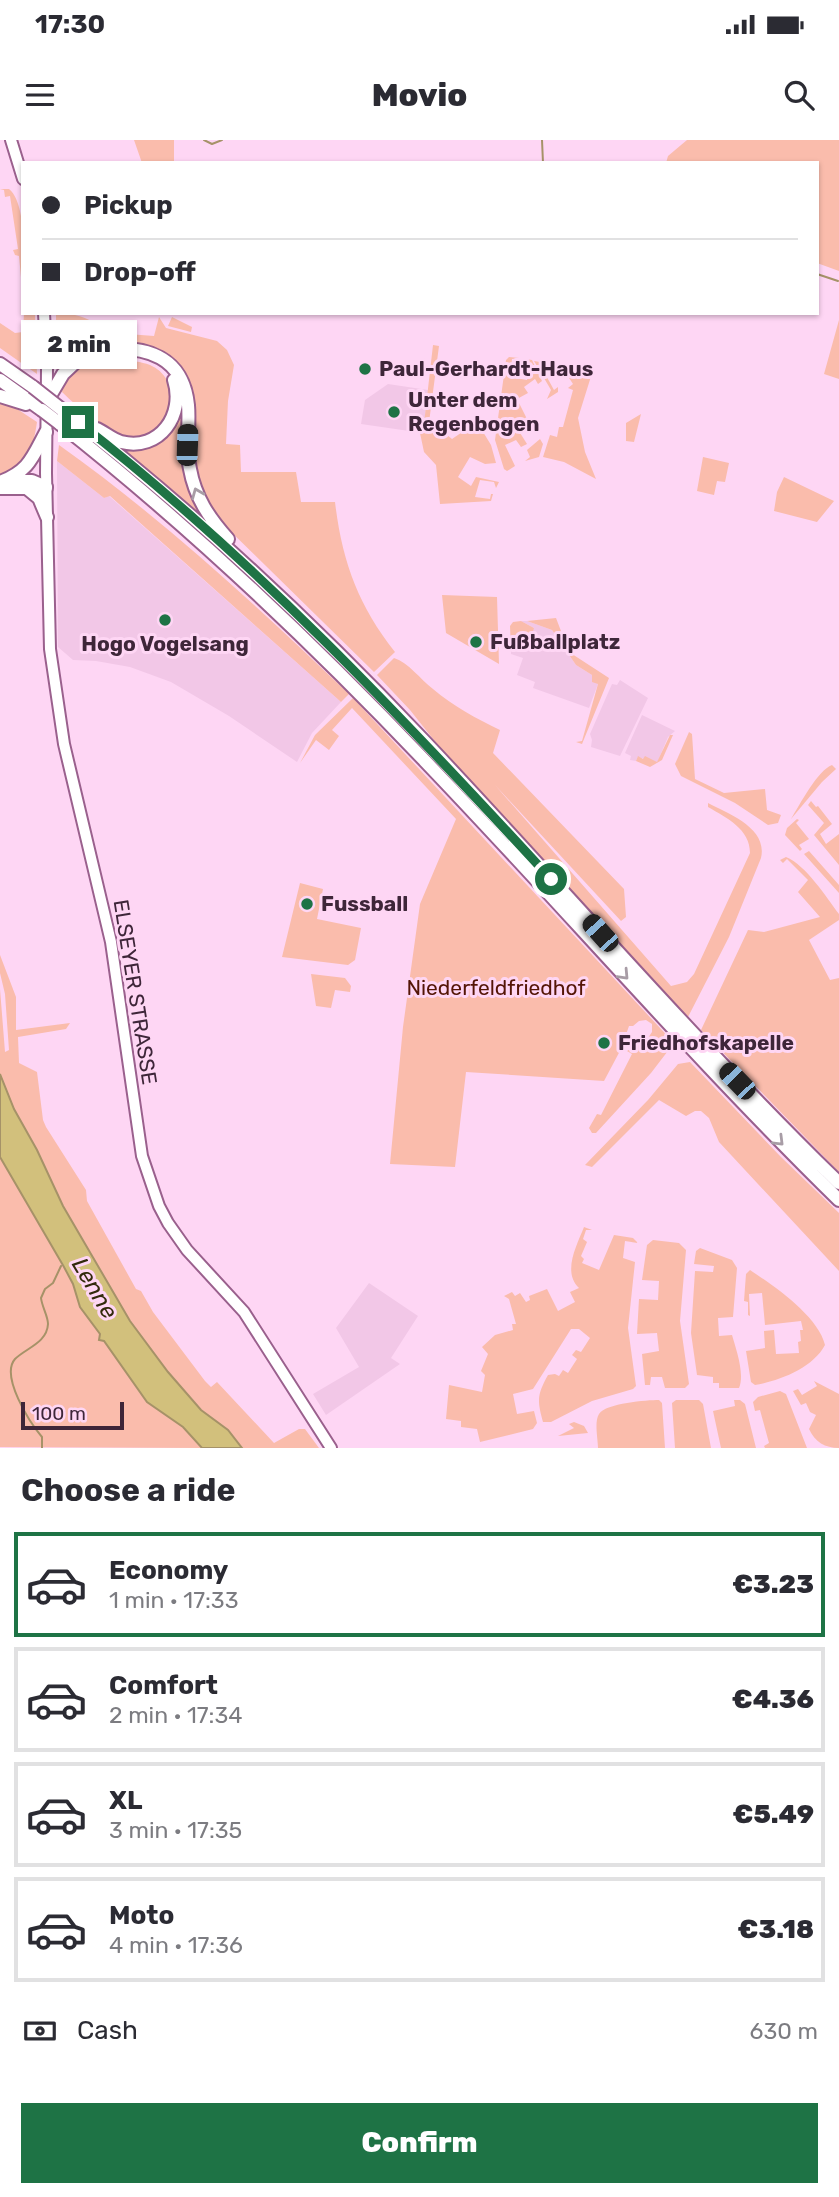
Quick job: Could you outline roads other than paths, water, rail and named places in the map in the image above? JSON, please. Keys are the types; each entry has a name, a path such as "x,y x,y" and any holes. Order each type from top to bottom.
{"highway":[{"path":"46,336 61,351"},
{"path":"47,354 114,348 144,350 156,354 169,364 178,374 185,392 189,466 194,486 215,525 250,568"},
{"path":"47,354 61,359 137,357 159,364 174,381 177,392 174,415 160,435 147,441 131,443 111,437 61,409"},
{"path":"38,405 80,358"},
{"path":"0,364 33,387 153,484 250,568 424,741 713,1056 839,1183"},
{"path":"0,380 38,405 176,518 302,637 425,760 699,1057 839,1200"},
{"path":"0,396 38,405"},
{"path":"0,482 17,476 26,468 46,432"},
{"path":"0,482 26,480 46,487"},
{"path":"0,488 46,487"},
{"path":"27,489 39,498 47,517"}],"main road":[{"path":"11,140 21,172"},
{"name":"ELSEYER STRASSE","path":"44,315 47,354 38,405 46,432 50,649 56,701 111,943 142,1156 159,1206 168,1222 187,1250 244,1312 331,1448"}],"water":[{"name":"Lenne","path":"0,1074 14,1109 63,1206 130,1321 201,1410 228,1430 242,1448 202,1448 183,1427 147,1402 104,1341 99,1340 100,1334 80,1307 64,1267 0,1157"}],"waterway":[{"path":"204,140 212,144 222,140"},
{"path":"542,140 543,161"},
{"path":"819,275 838,281"},
{"name":"Lenne","path":"42,1448 42,1437 18,1399 11,1367 15,1359 40,1341 47,1331 48,1321 41,1298 45,1289 53,1283 61,1266"}],"place":[{"name":"Paul-Gerhardt-Haus","path":"365,369"},
{"name":"Unter dem Regenbogen","path":"394,412"},
{"name":"Hogo Vogelsang","path":"165,620"},
{"name":"Fußballplatz","path":"476,642"},
{"name":"Fussball","path":"307,904"},
{"name":"Friedhofskapelle","path":"604,1043"}],"park label":[{"name":"Niederfeldfriedhof","path":"496,988"}]}
